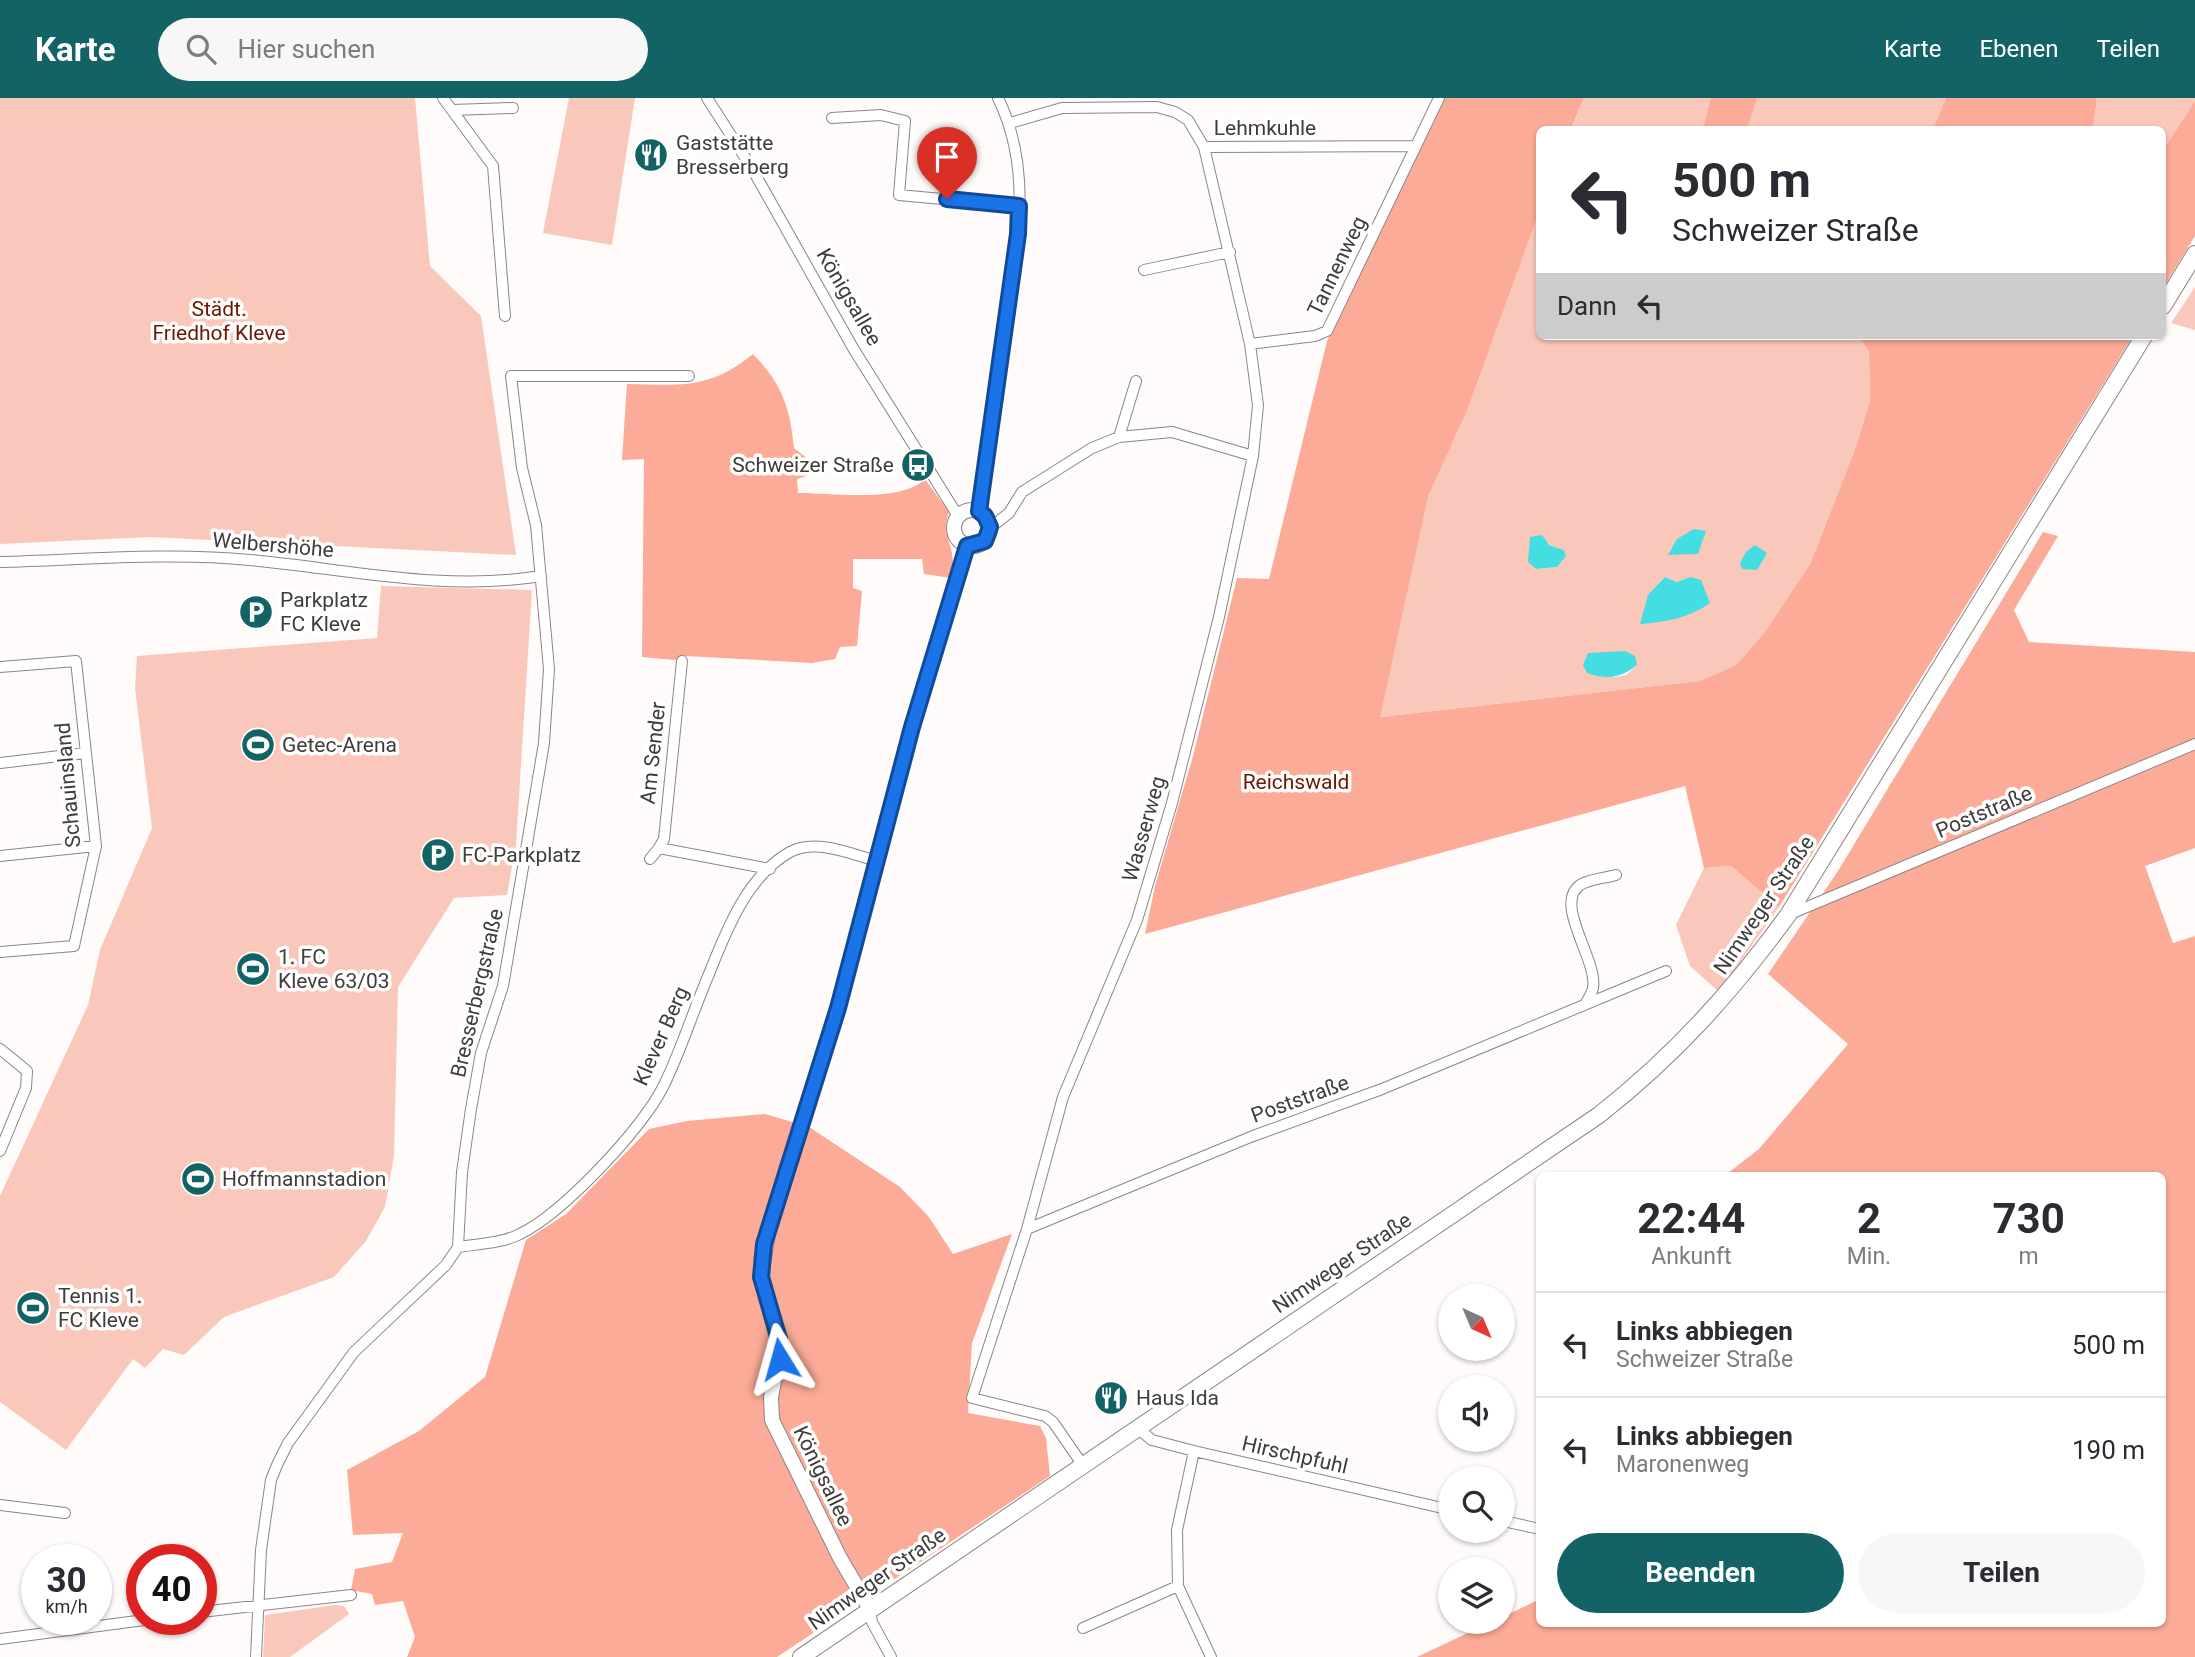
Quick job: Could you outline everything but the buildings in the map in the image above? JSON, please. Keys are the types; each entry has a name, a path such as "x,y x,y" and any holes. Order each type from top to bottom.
{"main road":[{"path":"2166,301 2195,254"},
{"name":"Nimweger Straße","path":"801,1657 1599,1115 1636,1085 1720,1003 1788,915 2142,340"}],"street":[{"path":"443,98 493,166 505,316"},
{"name":"Königsallee","path":"707,98 750,164 853,348 958,516 954,530 956,537 967,546 912,727 838,1008 764,1244 761,1277 780,1350 771,1397 772,1420 840,1558 870,1609"},
{"path":"979,511 1018,234 1017,151 1010,122 998,98"},
{"path":"1415,146 1439,98"},
{"name":"Lehmkuhle","path":"1010,122 1062,108 1157,107 1175,112 1188,120 1204,147 1415,146"},
{"path":"452,110 513,108"},
{"path":"832,118 881,115 905,121 899,195 1019,206"},
{"name":"Tannenweg","path":"1250,344 1315,336 1327,331 1415,146"},
{"name":"Wasserweg","path":"1082,1464 1053,1422 1045,1416 972,1398 1027,1229 1063,1097 1137,919 1172,803 1219,617 1253,456 1258,405 1250,344 1204,147"},
{"path":"1144,270 1230,252"},
{"name":"Bresserbergstraße","path":"458,1247 462,1172 471,1109 481,1053 503,986 544,743 548,669 541,576 536,525 522,468 510,376 689,376"},
{"path":"1119,437 1136,381"},
{"path":"967,546 985,541 990,527 1009,513 1022,492 1091,448 1119,437 1172,432 1253,456"},
{"path":"958,516 965,511 979,511 985,516 990,527"},
{"name":"Welbershöhe","path":"0,562 152,556 248,559 442,582 541,576"},
{"name":"Schauinsland","path":"0,667 76,661 96,846 74,946 0,952"},
{"name":"Am Sender","path":"650,859 664,839 682,661"},
{"name":"Poststraße","path":"1788,915 2195,744"},
{"path":"0,763 85,753"},
{"path":"0,856 96,846"},
{"name":"Klever Berg","path":"458,1247 518,1235 544,1220 566,1203 639,1122 662,1088 729,922 770,869 791,851 807,847 828,847 877,861"},
{"path":"659,848 770,869"},
{"path":"1586,1003 1593,988 1590,961 1570,911 1573,894 1580,885 1616,875"},
{"name":"Poststraße","path":"1027,1229 1253,1136 1393,1085 1666,971"},
{"path":"0,1049 27,1071 26,1088 0,1152"},
{"path":"256,1657 259,1637 256,1605 271,1480 288,1443 354,1352 446,1265 458,1247"},
{"name":"Hirschpfuhl","path":"1136,1427 1152,1440 1438,1507"},
{"path":"1194,1451 1177,1530 1178,1586 1211,1657"},
{"path":"0,1505 65,1513"},
{"path":"1515,1524 1536,1528"},
{"path":"1083,1628 1178,1586"},
{"path":"217,1610 351,1595"},
{"path":"870,1609 872,1622 891,1657"},
{"path":"0,1639 126,1622"}],"green space":[{"name":"Städt. Friedhof Kleve","path":"0,98 415,98 430,266 481,316 516,555 150,537 0,544"},
{"path":"569,98 635,98 612,245 543,233"},
{"name":"Reichswald","path":"1444,98 1584,98 1572,126 1536,126 1536,221 1467,411 1428,497 1380,717 1700,681 1736,665 1764,633 1810,564 1854,452 1870,401 1869,352 1862,340 2131,340 1779,907 1731,866 1704,868 1685,786 1145,934 1155,886 1193,756 1237,578 1269,579 1327,341"},
{"path":"1584,98 1946,98 1934,126 1573,126"},
{"path":"1711,98 1757,98 1748,126 1704,126"},
{"path":"1946,98 2097,98 2093,126 1934,126"},
{"path":"2097,98 2195,98 2166,145 2166,126 2094,126"},
{"path":"2195,101 2195,236 2166,283 2166,145"},
{"path":"1536,221 1536,340 1862,340 1869,352 1870,401 1854,452 1810,564 1764,633 1736,665 1700,681 1379,717 1428,497 1467,411","holes":["1549,545 1564,550 1557,567 1536,569","1665,577 1678,582 1690,577 1641,624 1649,595","1625,651 1637,665 1626,675 1614,677 1601,654"]},
{"path":"2195,287 2195,330 2171,323"},
{"path":"753,354 778,386 783,397 794,448 808,459 809,475 797,479 798,493 883,494 914,486 925,479 949,512 946,529 953,558 951,578 924,574 922,559 853,559 853,588 862,591 857,646 840,647 835,659 812,663 685,656 674,660 642,657 644,459 622,460 627,384 679,384 708,380 737,366"},
{"path":"2043,532 2058,536 2014,610 2029,642 2195,652 2195,848 2145,866 2173,943 2195,936 2195,1657 1417,1657 1466,1634 1515,1634 1515,1611 1536,1601 1536,1627 2166,1627 2166,1172 1729,1172 1759,1149 1848,1044 1768,974 1838,871"},
{"name":"1. FC Kleve 63/03","path":"381,586 532,590 516,844 507,895 454,898 398,987 394,1155 385,1207 366,1241 334,1277 224,1317 184,1355 163,1349 145,1368 133,1359 66,1450 0,1402 0,1196 88,1005 100,950 152,828 135,688 137,656 377,638"},
{"path":"1731,866 1779,907 1719,992 1690,966 1676,925 1704,868"},
{"path":"765,1114 809,1127 900,1187 929,1217 953,1254 1012,1234 972,1343 968,1413 1040,1426 1046,1438 1050,1476 777,1657 407,1657 415,1637 403,1601 375,1605 372,1594 351,1590 355,1569 392,1562 403,1533 353,1535 347,1470 419,1431 485,1377 526,1240 566,1214 649,1129 687,1121"},
{"path":"344,1606 349,1614 290,1657 263,1657 265,1615"}],"water":[{"path":"1694,529 1706,531 1698,554 1668,555 1677,539"},
{"path":"1542,535 1549,545 1564,550 1566,556 1557,567 1536,569 1528,562 1530,537"},
{"path":"1755,545 1767,553 1757,570 1742,569 1740,563 1746,552"},
{"path":"1665,577 1677,582 1690,577 1701,580 1710,603 1677,618 1640,624 1648,595"},
{"path":"1625,651 1635,656 1637,665 1620,675 1594,675 1587,673 1583,665 1588,653"}],"place":[{"name":"Gaststätte Bresserberg","path":"651,155"},
{"name":"Schweizer Straße","path":"918,465"},
{"name":"Parkplatz FC Kleve","path":"256,612"},
{"name":"Getec-Arena","path":"258,745"},
{"name":"FC-Parkplatz","path":"438,855"},
{"name":"1. FC Kleve 63/03","path":"253,969"},
{"name":"Hoffmannstadion","path":"198,1179"},
{"name":"Tennis 1. FC Kleve","path":"33,1308"},
{"name":"Haus Ida","path":"1111,1398"}],"route":[{"path":"780,1359 779,1339 764,1297 761,1277 764,1244 838,1008 912,727 967,546 979,545 989,535 989,522 979,511 1018,234 1019,206 947,199"}]}
